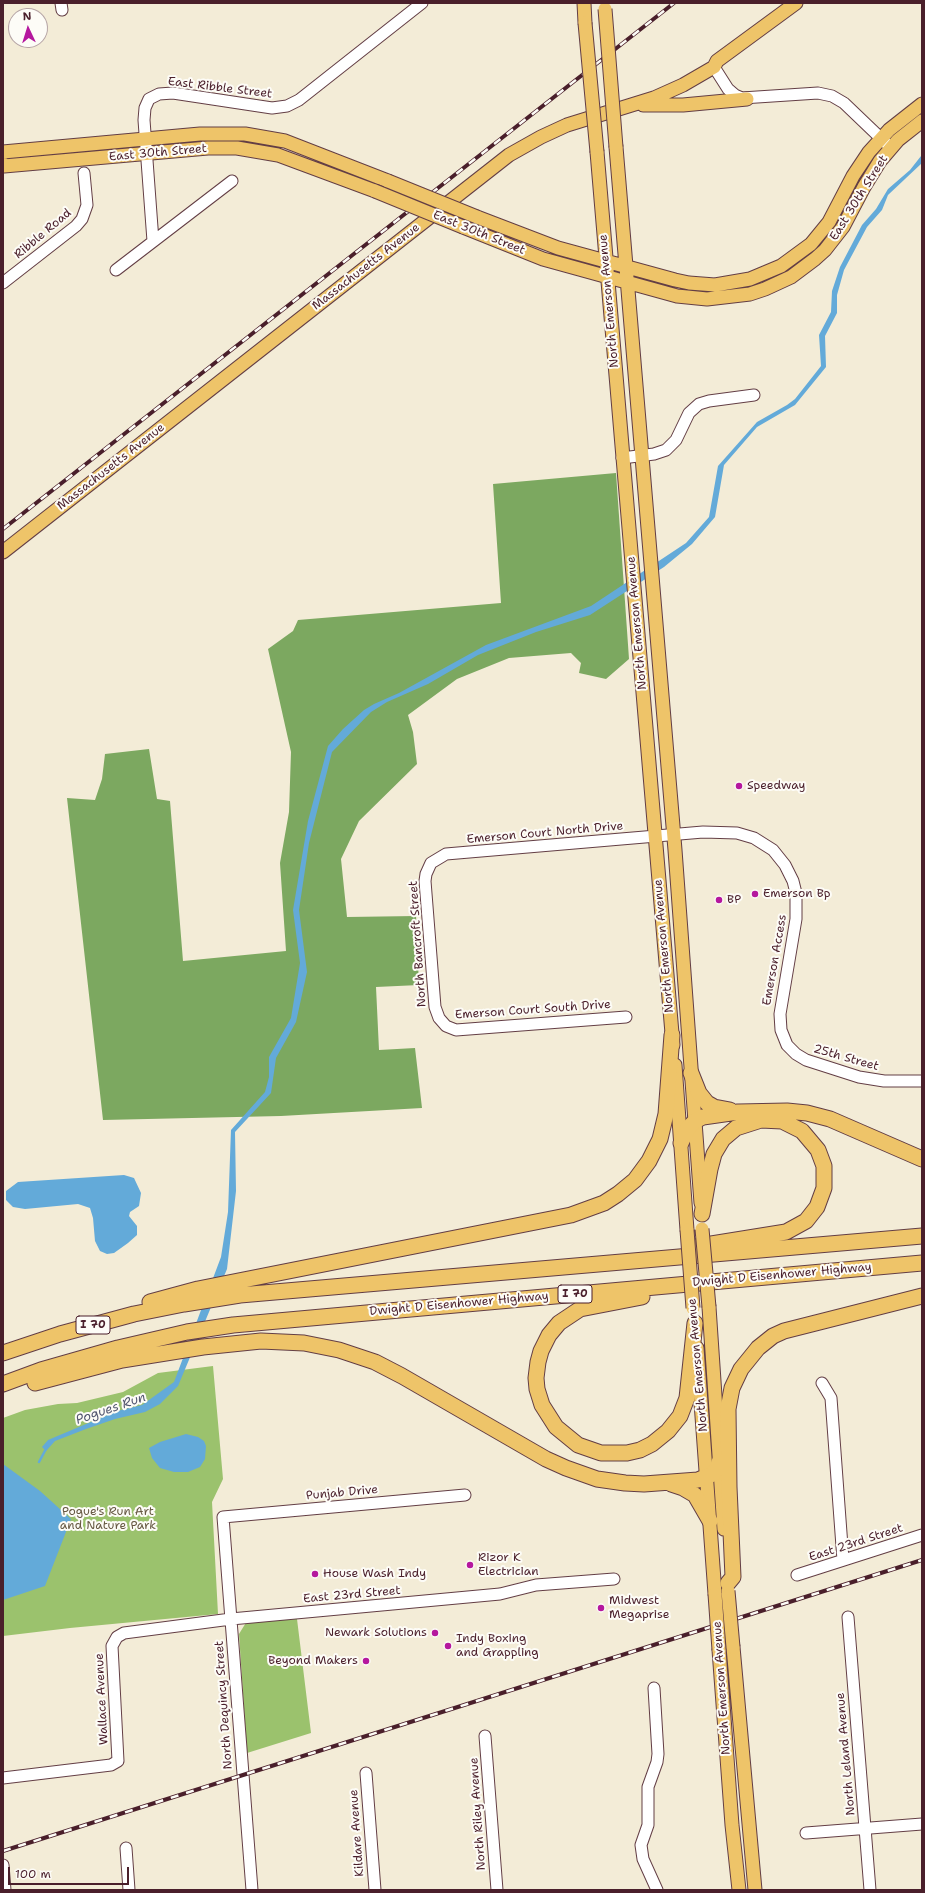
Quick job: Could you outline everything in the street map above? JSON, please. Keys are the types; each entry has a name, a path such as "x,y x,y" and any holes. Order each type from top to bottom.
{"highway":[{"path":"186,1297 248,1279 571,1215 588,1211 608,1201 630,1185 640,1174 654,1153 660,1139 666,1114 672,1036"},
{"path":"691,1073 699,1093 707,1103 714,1107 738,1112"},
{"path":"681,1143 688,1128 695,1121 707,1116 738,1112 787,1111 825,1117 922,1159"},
{"path":"581,1266 779,1233 796,1227 814,1212 822,1195 825,1174 823,1160 818,1150 802,1131 782,1122 772,1120 754,1121 736,1128 723,1139 714,1154 702,1214"},
{"name":"I 70","path":"3,1353 154,1300 240,1295 922,1236"},
{"name":"Dwight D Eisenhower Highway","path":"3,1384 91,1355 171,1336 228,1326 922,1263"},
{"path":"694,1315 689,1384 685,1405 673,1426 652,1444 627,1453 614,1454 595,1452 568,1439 556,1428 546,1414 537,1390 538,1362 546,1341 563,1320 580,1309 593,1305 741,1279"},
{"path":"728,1587 733,1577 729,1487 729,1402 732,1388 741,1369 758,1348 768,1339 784,1331 922,1296"},
{"path":"3,1392 99,1365 165,1353 219,1345 261,1341 295,1342 318,1345 375,1362 525,1447 566,1468 597,1479 644,1484 698,1480 715,1472 719,1462"},
{"path":"666,1483 692,1492 701,1503 710,1522"}],"main road":[{"name":"North Emerson Avenue","path":"584,3 635,603 664,836 691,1073 728,1587 746,1775 755,1890"},
{"name":"Massachusetts Avenue","path":"3,552 508,155 555,130 583,119 664,94 714,67 718,61 796,3"},
{"name":"North Emerson Avenue","path":"605,6 653,591 672,1036 681,1143 686,1230 707,1477 732,1825 739,1890"},
{"path":"631,104 683,105 747,99"},
{"name":"East 30th Street","path":"3,164 4,166 146,146 215,133 265,136 304,148 530,238 626,267 689,283 715,285 750,279 781,266 806,249 825,228 835,213 856,171 881,138 918,107"},
{"name":"East 30th Street","path":"3,152 146,146 251,149 292,160 375,191 533,255 682,297 707,299 728,298 750,294 778,284 815,259 836,238 851,214 870,175 891,148 919,123"},
{"path":"583,255 594,248 604,234"}],"street":[{"name":"East Ribble Street","path":"153,241 146,146 145,108 148,101 155,95 173,93 272,108 287,106 299,100 422,3"},
{"path":"714,67 732,93 738,97 747,99"},
{"name":"East 30th Street","path":"747,99 809,93 828,94 844,104 891,148"},
{"name":"Ribble Road","path":"3,283 76,226 82,219 87,205 84,172"},
{"path":"116,270 232,181"},
{"path":"622,458 657,454 669,448 676,440 689,413 699,404 709,401 754,395"},
{"name":"Emerson Access","path":"664,836 718,832 746,835 773,850 787,868 794,885 797,907 780,1018 782,1034 791,1049"},
{"name":"Emerson Court North Drive","path":"431,863 446,854 664,836"},
{"name":"North Bancroft Street","path":"431,863 426,874 425,883 435,1007 442,1023"},
{"name":"Emerson Court South Drive","path":"442,1023 456,1030 626,1017"},
{"name":"25th Street","path":"791,1049 806,1060 859,1077 884,1082 922,1081"},
{"path":"822,1383 831,1398 843,1560"},
{"name":"Punjab Drive","path":"222,1517 465,1495"},
{"name":"North Dequincy Street","path":"222,1517 227,1595 231,1619 252,1890"},
{"name":"East 23rd Street","path":"797,1575 922,1535"},
{"name":"East 23rd Street","path":"117,1637 124,1633 135,1631 231,1619 500,1594 536,1585 614,1579"},
{"name":"North Leland Avenue","path":"848,1617 870,1890"},
{"name":"Wallace Avenue","path":"3,1778 111,1765 118,1760 112,1657 112,1646 117,1637"},
{"path":"654,1688 658,1754 657,1762 648,1787 648,1825 641,1845 643,1859 657,1890"},
{"name":"North Riley Avenue","path":"485,1736 497,1890"},
{"name":"Kildare Avenue","path":"366,1774 375,1890"},
{"path":"806,1833 922,1824"},
{"path":"126,1848 129,1890"},
{"path":"3,1865 5,1890"}],"green space":[{"path":"616,473 629,659 606,679 579,673 581,663 571,653 509,658 457,679 408,715 413,732 417,764 359,821 341,859 347,917 416,916 419,985 376,987 379,1050 415,1048 422,1108 281,1116 103,1120 67,798 95,800 102,779 105,754 149,749 157,799 170,801 183,961 286,951 280,863 289,812 291,752 268,649 293,631 298,620 501,603 493,484"},
{"name":"Pogue's Run Art and Nature Park","path":"213,1366 223,1479 212,1502 218,1614 3,1636 3,1418 25,1410 58,1404 77,1403 123,1392 158,1373"},
{"path":"297,1619 311,1733 247,1753 239,1634 247,1621"}],"water":[{"path":"922,151 922,163 888,195 882,210 867,227 844,270 837,295 837,313 825,336 826,367 795,405 757,427 724,465 715,517 692,544 664,567 590,615 536,632 478,655 428,684 387,702 371,712 332,752 309,843 299,910 307,972 296,1022 276,1058 271,1093 235,1132 236,1191 227,1269 178,1386 160,1404 145,1412 115,1419 55,1441 46,1451 42,1447 48,1440 117,1411 142,1405 174,1382 221,1257 228,1212 231,1130 265,1092 269,1077 269,1057 291,1018 300,963 293,910 308,821 328,746 343,729 364,710 374,704 399,693 486,645 591,606 686,543 709,517 718,466 757,422 795,399 821,366 819,335 831,312 832,291 840,267 862,225 876,209 888,189 910,170 921,156"},
{"path":"124,1175 134,1178 141,1193 139,1206 130,1212 129,1216 137,1226 137,1235 114,1253 107,1254 100,1251 95,1241 93,1218 90,1208 78,1204 25,1209 13,1207 6,1200 6,1191 18,1182"},
{"path":"186,1434 198,1437 204,1441 206,1446 205,1459 200,1467 188,1472 174,1472 160,1468 152,1458 149,1448 160,1442"},
{"path":"3,1464 40,1491 71,1519 45,1586 3,1600"}],"waterway":[{"name":"Pogues Run","path":"39,1462 47,1447"}],"railway":[{"path":"3,529 674,3"},
{"path":"3,1851 922,1560"}],"place":[{"name":"Speedway","path":"739,786"},
{"name":"Emerson Bp","path":"755,894"},
{"name":"BP","path":"719,900"},
{"name":"Rizor K Electrician","path":"470,1565"},
{"name":"House Wash Indy","path":"315,1574"},
{"name":"Midwest Megaprise","path":"601,1608"},
{"name":"Newark Solutions","path":"435,1633"},
{"name":"Indy Boxing and Grappling","path":"448,1646"},
{"name":"Beyond Makers","path":"366,1661"}]}
